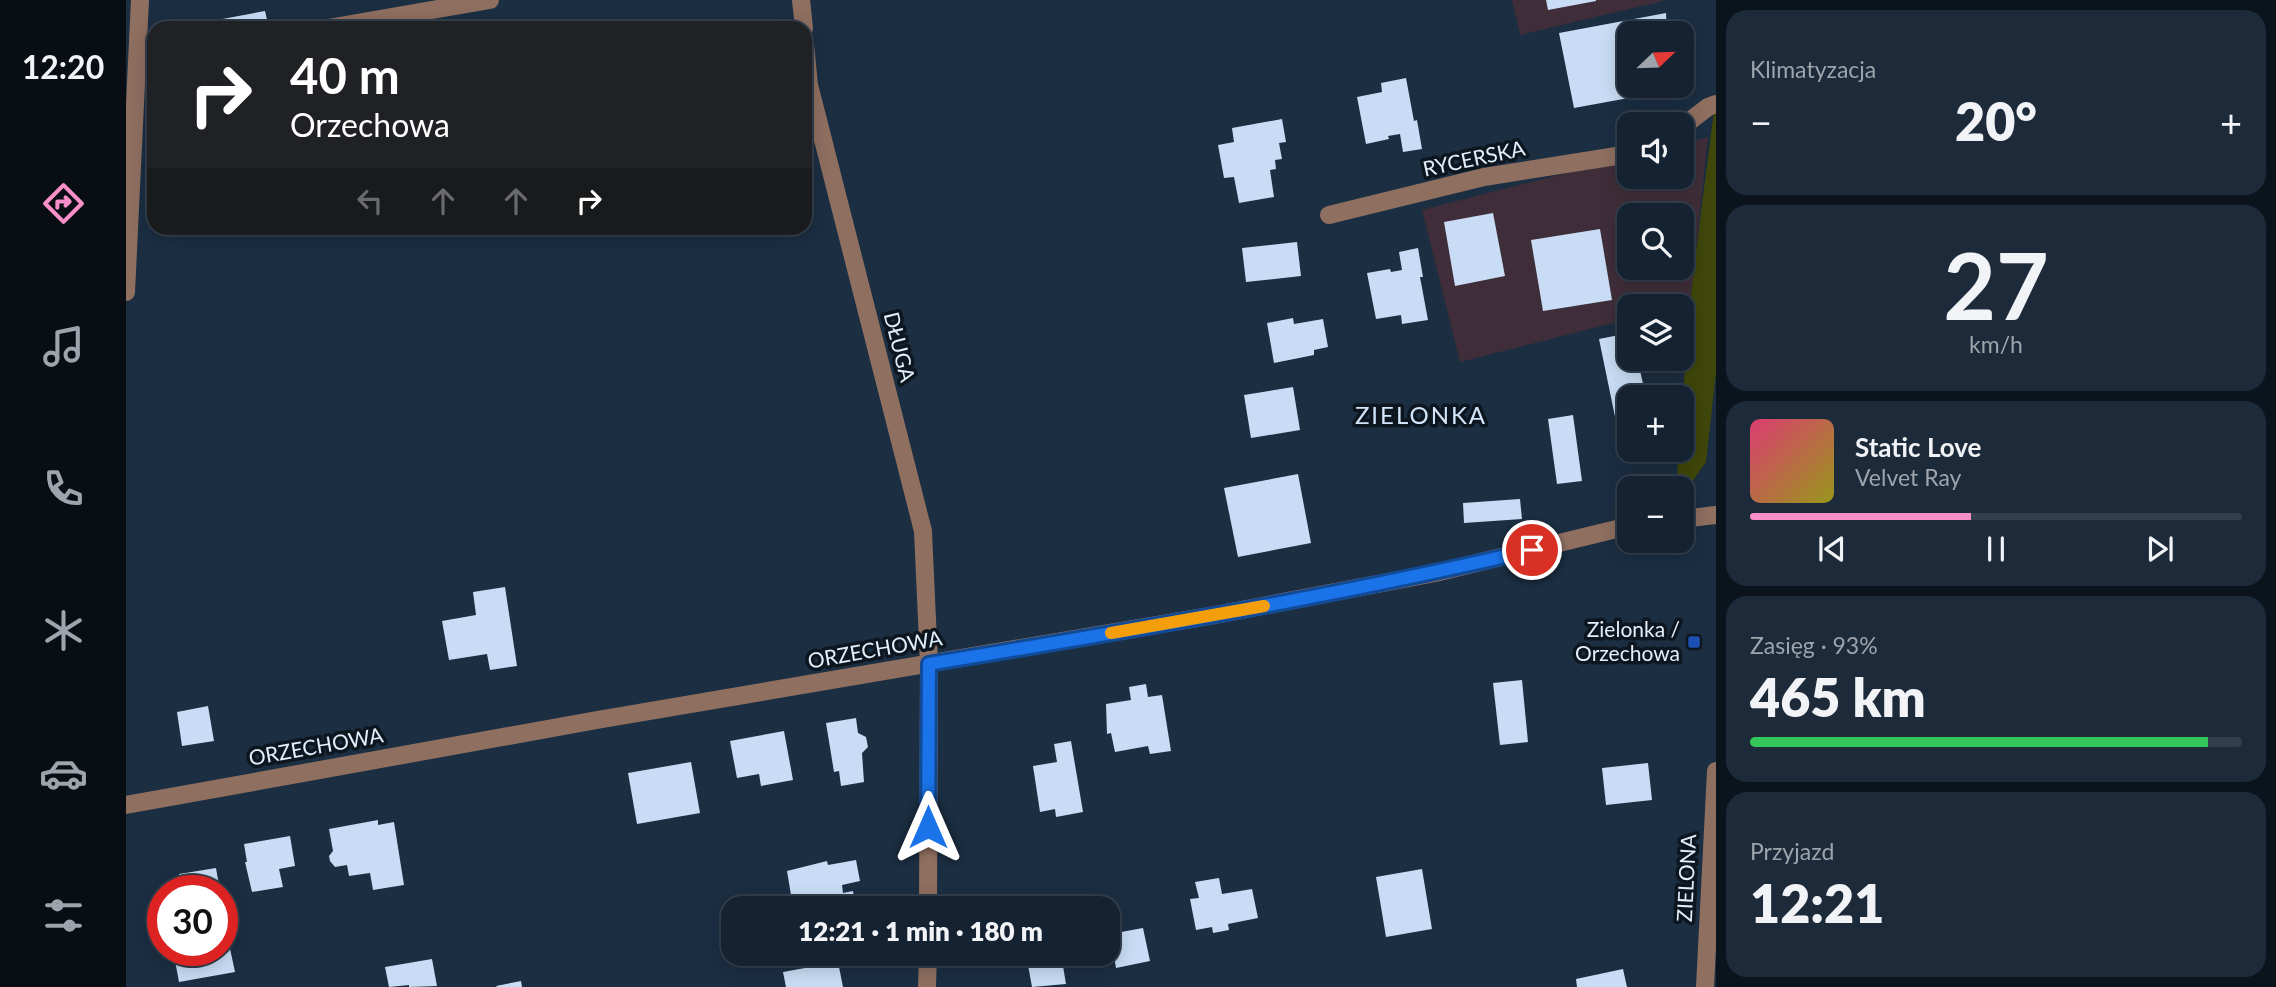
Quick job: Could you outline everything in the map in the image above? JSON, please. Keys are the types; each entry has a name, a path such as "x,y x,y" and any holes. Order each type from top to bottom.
{"street":[{"path":"126,292 140,0"},
{"path":"368,21 489,0"},
{"path":"801,0 803,21"},
{"name":"DŁUGA","path":"812,97 923,531 929,664 928,896"},
{"path":"1694,118 1716,104"},
{"name":"RYCERSKA","path":"1329,215 1485,177 1617,155"},
{"path":"1694,518 1716,515"},
{"name":"ORZECHOWA","path":"126,805 1215,615 1435,573 1617,529"},
{"name":"ZIELONA","path":"1705,987 1716,771"},
{"path":"928,966 928,987"}],"shaded area":[{"path":"1512,0 1667,0 1520,35"},
{"path":"1708,137 1694,267 1694,203 1617,203 1617,280 1693,280 1691,294 1617,294 1617,322 1460,362 1422,210 1617,160 1617,189 1694,189 1694,141"}],"green space":[{"path":"1716,94 1716,373 1706,462 1694,479 1694,476 1677,476 1678,462 1694,462 1694,385 1684,385 1685,371 1694,371 1694,294 1691,294"}],"building":[{"path":"1546,0 1596,0 1596,1 1548,10"},
{"path":"265,11 267,21 217,21"},
{"path":"1666,13 1666,21 1623,21"},
{"path":"1617,22 1617,98 1629,98 1574,108 1559,33"},
{"path":"1406,78 1422,149 1403,152 1400,134 1366,144 1357,97 1382,92 1381,83"},
{"path":"1282,119 1286,142 1279,143 1282,159 1275,160 1276,169 1270,170 1274,197 1239,203 1234,177 1224,178 1218,145 1234,142 1232,128"},
{"path":"1493,213 1505,276 1455,286 1444,222"},
{"path":"1600,229 1612,300 1543,311 1531,240"},
{"path":"1297,242 1301,276 1246,282 1242,248"},
{"path":"1418,248 1428,320 1402,324 1401,315 1376,319 1367,273 1402,270 1399,252"},
{"path":"1293,318 1294,324 1323,319 1328,347 1314,350 1314,355 1274,363 1267,323"},
{"path":"1617,335 1617,371 1640,371 1643,385 1617,385 1617,427 1599,339"},
{"path":"1293,387 1300,430 1251,438 1244,395"},
{"path":"1573,415 1582,481 1557,484 1548,419"},
{"path":"1298,474 1311,543 1238,557 1224,488"},
{"path":"1520,499 1522,519 1464,523 1463,503"},
{"path":"505,587 517,666 490,670 487,654 449,660 442,621 476,615 473,592"},
{"path":"1522,680 1528,742 1500,745 1493,683"},
{"path":"1146,684 1148,697 1162,695 1171,751 1150,754 1148,746 1115,752 1111,733 1107,734 1106,704 1131,700 1129,687"},
{"path":"208,706 214,741 182,746 177,712"},
{"path":"856,718 858,733 866,737 868,747 862,753 864,782 841,786 839,771 834,772 826,723"},
{"path":"784,731 793,780 761,786 759,774 737,778 730,741"},
{"path":"1071,741 1083,812 1056,817 1055,809 1040,812 1033,766 1057,762 1054,744"},
{"path":"691,762 700,813 637,824 628,773"},
{"path":"1648,763 1652,800 1606,805 1602,768"},
{"path":"378,820 378,825 394,822 404,885 373,890 370,873 349,876 347,865 335,867 330,861 329,856 333,851 329,829"},
{"path":"290,836 295,866 279,869 283,887 252,892 244,844"},
{"path":"856,860 860,881 842,885 843,893 853,891 854,896 791,896 787,871 827,861 828,865"},
{"path":"216,868 217,875 179,875"},
{"path":"1422,869 1432,929 1386,937 1376,877"},
{"path":"1219,878 1222,894 1252,889 1258,918 1228,924 1229,930 1213,933 1212,927 1196,930 1190,899 1199,898 1195,882"},
{"path":"1143,928 1150,961 1116,968 1120,966 1120,932"},
{"path":"432,959 437,986 389,987 385,967"},
{"path":"176,966 234,966 235,972 179,982"},
{"path":"816,966 839,966 843,987 786,987 783,972"},
{"path":"1028,966 1063,966 1066,984 1032,987"},
{"path":"1623,969 1627,987 1577,987 1576,979"},
{"path":"521,981 522,987 496,986"}],"slow traffic":[{"path":"1111,633 1264,606"}],"place":[{"name":"Zielonka / Orzechowa","path":"1694,642"}],"district":[{"name":"ZIELONKA","path":"1421,416"}],"route":[{"path":"928,827 929,664 1215,615 1435,573 1532,550"}]}
